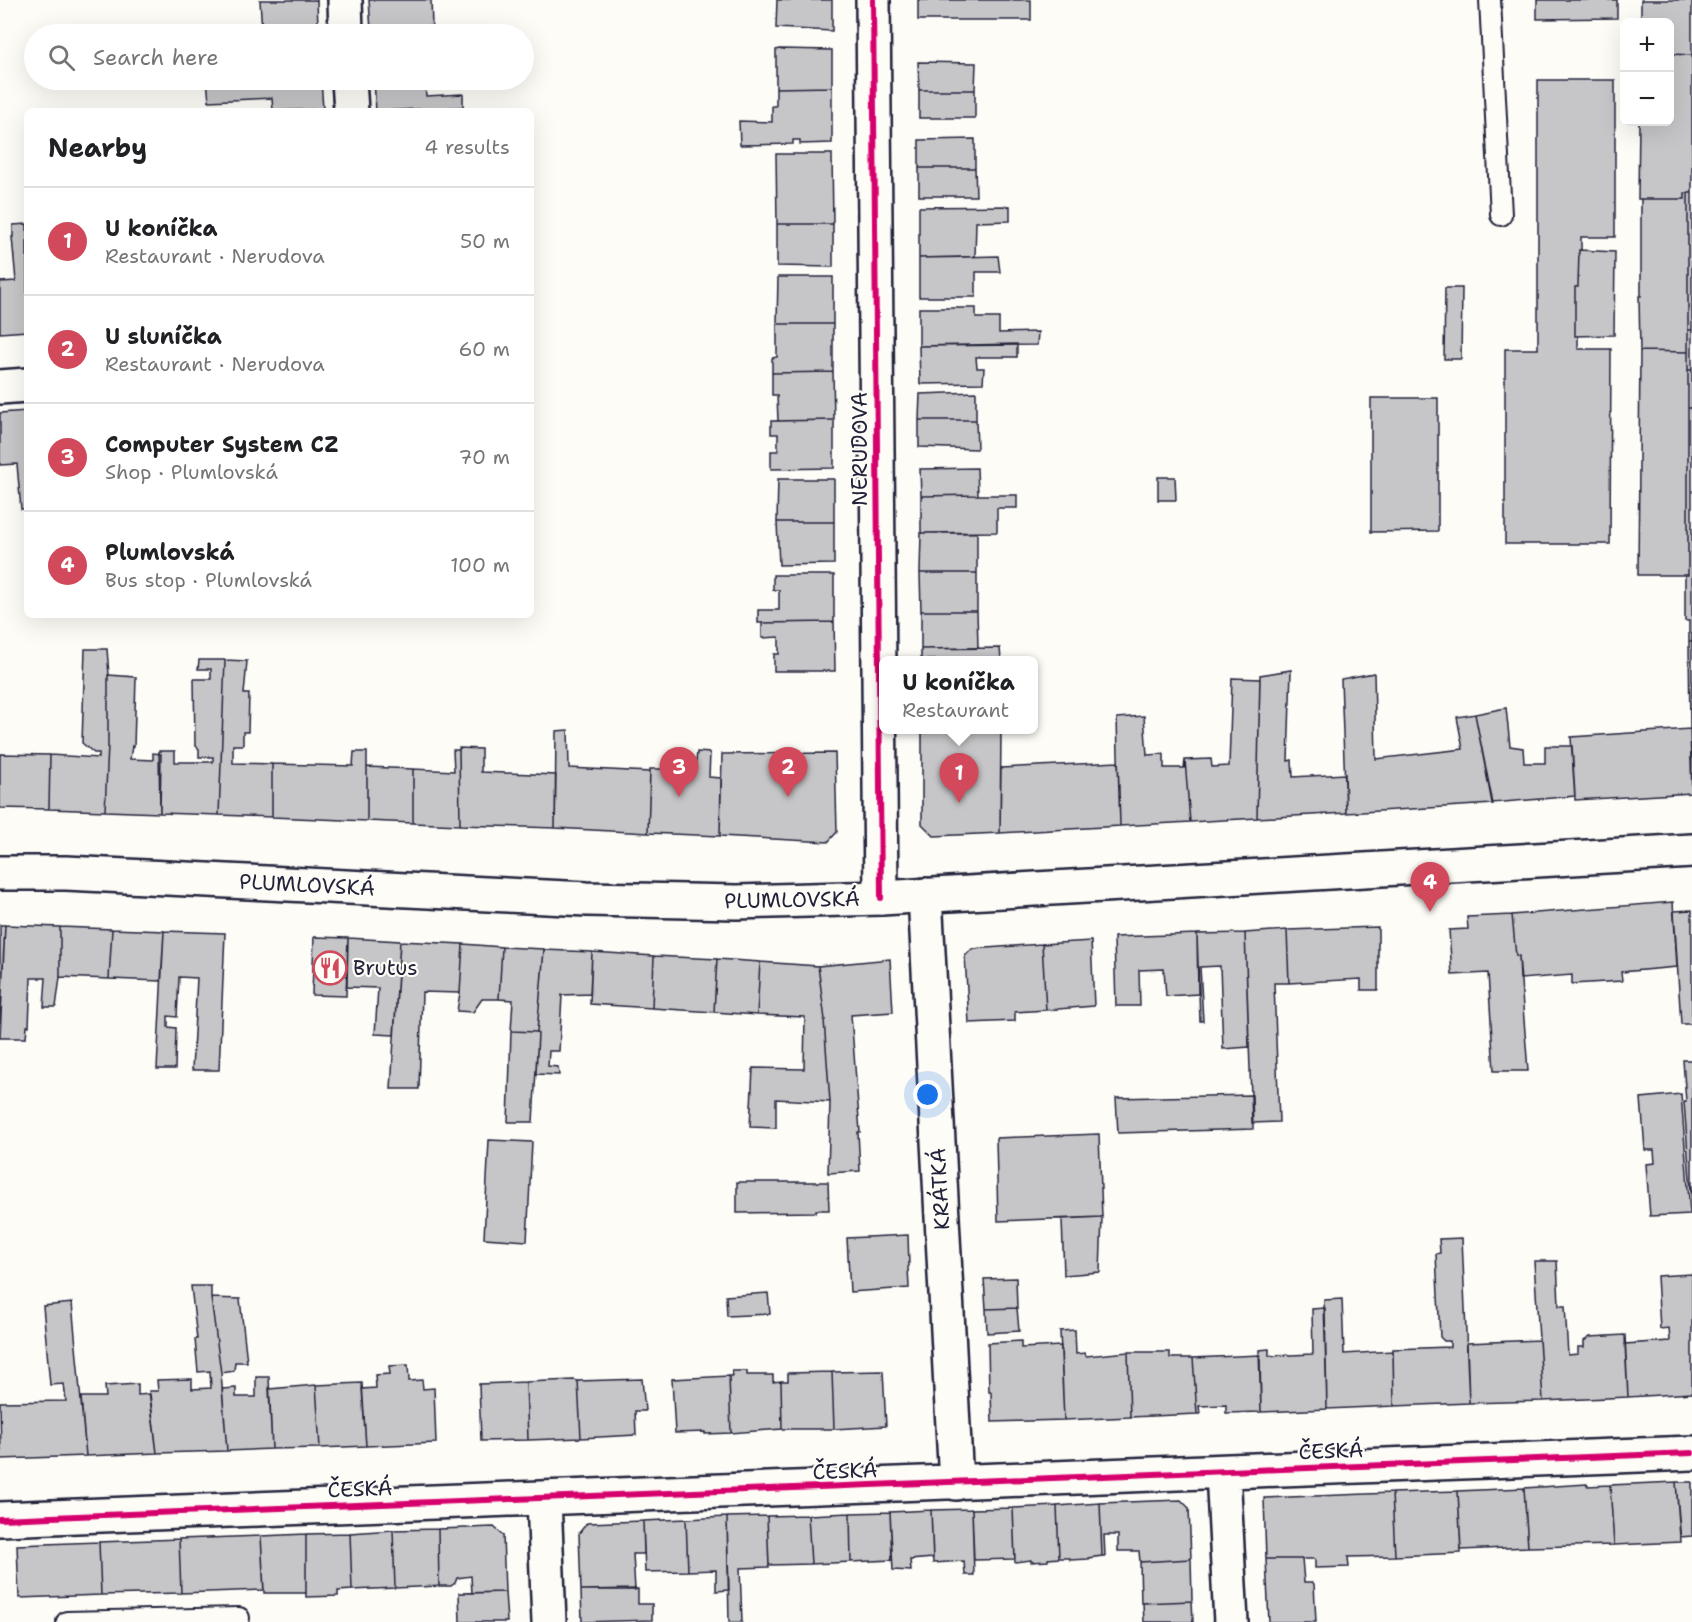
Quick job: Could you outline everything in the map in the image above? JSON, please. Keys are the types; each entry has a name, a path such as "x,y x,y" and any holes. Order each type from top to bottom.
{"street":[{"path":"345,0 346,24"},
{"name":"NERUDOVA","path":"873,0 879,674"},
{"path":"350,90 351,108"},
{"path":"0,387 24,385"},
{"name":"NERUDOVA","path":"880,734 881,898"},
{"name":"PLUMLOVSKÁ","path":"0,873 87,874 663,901 737,902 881,898 1692,850"},
{"name":"KRÁTKÁ","path":"925,895 956,1483"},
{"name":"ČESKÁ","path":"0,1519 1692,1453"},
{"path":"1223,1472 1231,1622"},
{"path":"544,1499 549,1622"}],"lane":[{"path":"1490,0 1501,215"},
{"path":"66,1622 239,1618"}],"building":[{"path":"260,0 317,0 318,24 262,24"},
{"path":"369,0 431,0 432,24 371,24"},
{"path":"777,0 832,0 832,31 776,28"},
{"path":"918,0 1031,0 1031,20 918,20"},
{"path":"1537,0 1617,0 1617,18 1537,19"},
{"path":"1641,0 1692,0 1692,55 1674,54 1674,18 1641,18"},
{"path":"776,50 832,50 832,87 776,88"},
{"path":"1674,54 1692,55 1692,193 1685,193 1685,199 1638,199 1639,126 1674,126"},
{"path":"918,62 976,63 975,90 919,90"},
{"path":"1538,80 1615,80 1615,237 1581,237 1578,287 1575,287 1575,336 1578,336 1578,349 1611,349 1610,544 1505,544 1505,349 1538,349"},
{"path":"832,87 832,143 800,144 800,140 793,140 793,144 740,145 739,121 772,122 772,106 776,106 776,88"},
{"path":"208,90 322,90 323,108 273,108 272,98 209,101"},
{"path":"375,90 425,90 426,96 463,94 463,107 376,108"},
{"path":"919,90 975,90 975,118 919,118"},
{"path":"975,139 975,168 919,168 919,140"},
{"path":"776,154 832,154 833,224 777,224"},
{"path":"919,168 975,168 976,196 919,196"},
{"path":"1685,193 1688,193 1688,352 1640,351 1641,199 1685,199"},
{"path":"1688,193 1692,193 1692,330 1688,330"},
{"path":"1010,206 1010,221 976,222 975,257 919,258 919,207"},
{"path":"24,224 24,331 0,333 0,282 16,281 13,225"},
{"path":"777,224 833,224 833,267 777,266"},
{"path":"1579,250 1615,252 1614,335 1575,336 1575,287 1578,287"},
{"path":"998,256 1000,272 976,272 976,297 919,297 919,258"},
{"path":"778,277 833,277 833,324 777,324"},
{"path":"1445,288 1462,288 1461,359 1444,359"},
{"path":"919,308 976,308 976,318 999,318 999,333 1038,332 1037,345 919,346"},
{"path":"777,324 833,324 833,372 772,373 772,358 777,357"},
{"path":"1688,330 1692,330 1692,370 1688,370"},
{"path":"1017,344 1017,357 976,357 977,368 984,368 983,383 920,384 919,346"},
{"path":"1640,351 1688,352 1688,575 1638,575"},
{"path":"1688,370 1692,370 1692,408 1688,408"},
{"path":"833,372 834,420 778,421 777,395 772,395 772,373"},
{"path":"976,392 976,420 919,420 920,394"},
{"path":"1371,398 1438,398 1438,531 1371,532"},
{"path":"1688,408 1692,408 1692,641 1689,641 1689,621 1685,621 1685,575 1688,575"},
{"path":"24,411 24,509 21,509 17,464 0,465 0,413"},
{"path":"834,420 834,468 771,469 771,451 778,451 778,434 771,434 771,421"},
{"path":"919,420 976,420 977,449 919,447"},
{"path":"977,468 978,495 921,496 920,469"},
{"path":"1158,477 1175,477 1176,500 1158,500"},
{"path":"778,479 834,479 834,522 777,522"},
{"path":"1017,495 1017,508 997,508 997,532 921,533 921,496"},
{"path":"777,522 834,522 834,564 779,565"},
{"path":"921,533 977,533 977,573 920,573"},
{"path":"920,573 977,573 977,611 921,611"},
{"path":"773,575 834,575 834,622 758,623 758,610 779,610 779,590 773,590"},
{"path":"921,611 977,611 978,648 921,649"},
{"path":"834,622 835,671 774,671 774,654 779,654 779,637 762,638 762,623"},
{"path":"1689,641 1692,641 1692,789 1690,729"},
{"path":"1000,648 1001,656 921,656 921,649"},
{"path":"85,649 107,649 109,675 105,811 49,809 50,755 99,758 99,753 94,753 82,743"},
{"path":"199,660 225,660 219,815 160,813 159,751 175,751 175,762 213,762 213,757 199,757 199,749 195,745 194,679 211,679 211,669 198,669"},
{"path":"225,660 247,661 244,694 249,694 248,732 243,732 243,745 233,745 233,763 272,764 272,817 219,815"},
{"path":"1291,670 1288,761 1292,760 1293,777 1345,774 1346,813 1257,818 1260,675"},
{"path":"1374,673 1376,759 1463,749 1457,717 1475,714 1493,804 1346,813 1341,679"},
{"path":"108,675 136,677 134,747 132,746 130,759 153,760 153,753 161,754 160,813 105,811"},
{"path":"1232,678 1260,679 1257,818 1190,822 1185,760 1211,759 1212,767 1229,766"},
{"path":"1506,708 1510,746 1523,748 1524,763 1545,763 1545,746 1572,746 1575,796 1492,803 1475,714"},
{"path":"1144,716 1147,755 1164,754 1164,768 1184,768 1185,760 1190,822 1120,826 1117,718"},
{"path":"1690,729 1692,793 1575,800 1571,737"},
{"path":"568,730 569,768 650,772 648,833 555,828 556,731"},
{"path":"922,734 1001,734 1000,833 934,836 922,824"},
{"path":"459,748 481,749 481,772 556,775 555,828 460,825"},
{"path":"453,750 459,750 460,825 413,823 413,769 454,771"},
{"path":"354,752 367,752 367,821 272,817 272,764 353,766"},
{"path":"697,752 710,753 709,777 721,778 720,836 648,833 650,769 678,769 678,761 696,762"},
{"path":"835,753 837,832 828,842 720,836 722,754"},
{"path":"0,754 50,755 49,809 0,808"},
{"path":"1118,762 1120,826 1000,833 1001,768"},
{"path":"367,767 413,769 413,823 367,821"},
{"path":"1673,902 1677,967 1621,972 1622,981 1572,984 1572,975 1520,979 1519,956 1516,956 1512,915"},
{"path":"1692,910 1692,1024 1681,1024 1674,911"},
{"path":"1512,915 1516,956 1519,956 1528,1071 1494,1071 1488,973 1452,975 1449,930 1468,929 1467,917"},
{"path":"0,925 5,925 0,1023"},
{"path":"5,925 60,927 60,977 56,1007 44,1007 46,978 31,978 29,1026 27,1026 26,1038 0,1038"},
{"path":"60,927 112,929 109,979 60,977"},
{"path":"1378,927 1378,990 1361,990 1361,979 1289,983 1287,930"},
{"path":"112,929 164,931 161,981 109,979"},
{"path":"1287,930 1289,983 1274,983 1279,1122 1252,1123 1245,933"},
{"path":"164,931 225,933 219,1070 192,1070 197,978 179,977 177,1017 168,1016 168,1027 176,1028 175,1069 157,1069"},
{"path":"1245,933 1249,1047 1223,1049 1220,966 1200,967 1203,1021 1200,1021 1197,934"},
{"path":"1197,934 1198,994 1166,996 1164,969 1139,970 1140,1006 1116,1006 1114,937"},
{"path":"314,937 348,938 346,996 312,995"},
{"path":"348,938 400,941 394,1035 375,1034 378,988 347,987"},
{"path":"400,941 463,944 460,993 422,992 419,1089 391,1089"},
{"path":"1091,941 1094,1006 1046,1010 1042,944"},
{"path":"463,944 502,947 499,999 482,999 473,1012 457,1011"},
{"path":"1042,944 1046,1010 1015,1012 1015,1021 969,1023 965,956 972,949"},
{"path":"502,947 544,949 537,1032 511,1031 513,1000 499,999"},
{"path":"544,950 592,952 590,994 562,995 559,1051 549,1051 548,1066 558,1067 559,1075 536,1074"},
{"path":"592,952 654,956 652,1008 590,1004"},
{"path":"654,956 717,959 714,1012 652,1008"},
{"path":"717,959 760,962 757,1015 714,1012"},
{"path":"890,959 893,1012 851,1015 860,1132 858,1132 860,1171 828,1173 830,1102 825,1020 818,966"},
{"path":"760,962 818,966 825,1020 830,1102 776,1099 776,1128 750,1127 753,1068 804,1069 805,1017 757,1015"},
{"path":"511,1031 537,1032 538,1034 533,1122 508,1122"},
{"path":"1683,1060 1692,1060 1692,1206 1684,1102 1686,1102"},
{"path":"1681,1094 1690,1214 1650,1216 1646,1164 1655,1163 1654,1150 1645,1150 1641,1098"},
{"path":"1252,1095 1253,1129 1118,1133 1116,1098"},
{"path":"1099,1134 1102,1217 998,1221 996,1138"},
{"path":"489,1140 532,1142 527,1241 484,1238"},
{"path":"737,1182 828,1182 829,1210 737,1213"},
{"path":"1102,1217 1100,1272 1064,1275 1062,1219"},
{"path":"908,1235 909,1288 850,1292 847,1238"},
{"path":"1462,1238 1469,1403 1394,1406 1393,1349 1450,1347 1450,1341 1444,1341 1440,1337 1436,1254 1440,1253 1439,1239"},
{"path":"1534,1261 1557,1261 1559,1306 1565,1306 1568,1355 1578,1354 1578,1347 1584,1347 1584,1341 1590,1337 1625,1335 1628,1397 1543,1401"},
{"path":"1692,1274 1692,1393 1628,1397 1625,1344 1670,1341 1669,1328 1660,1329 1657,1276"},
{"path":"1016,1278 1017,1308 986,1309 984,1279"},
{"path":"191,1286 211,1286 227,1451 157,1453 149,1391 158,1391 157,1380 192,1379 192,1389 211,1388 210,1371 198,1372"},
{"path":"768,1293 770,1314 727,1316 726,1296"},
{"path":"211,1298 240,1299 247,1362 235,1362 234,1371 221,1373"},
{"path":"1342,1299 1344,1354 1393,1351 1394,1406 1327,1409 1324,1300"},
{"path":"72,1303 86,1456 1,1459 0,1402 66,1401 64,1384 50,1385 43,1306"},
{"path":"1017,1308 1019,1331 987,1333 986,1309"},
{"path":"1325,1308 1327,1409 1261,1412 1259,1350 1269,1349 1269,1356 1313,1354 1312,1309"},
{"path":"1075,1330 1076,1354 1085,1353 1086,1356 1128,1352 1130,1417 1064,1420 1060,1331"},
{"path":"1539,1340 1543,1401 1469,1403 1467,1343"},
{"path":"1021,1341 1021,1348 1061,1346 1064,1420 992,1422 988,1343"},
{"path":"1128,1352 1170,1352 1170,1358 1193,1358 1197,1414 1130,1417"},
{"path":"1260,1355 1261,1412 1226,1413 1226,1405 1199,1406 1200,1414 1197,1414 1193,1358"},
{"path":"408,1365 409,1381 422,1380 423,1389 434,1388 436,1443 366,1446 362,1389 376,1388 375,1375 390,1374 389,1366"},
{"path":"732,1371 747,1371 747,1375 773,1375 773,1382 781,1381 782,1429 731,1433 729,1376 733,1376"},
{"path":"883,1371 886,1426 834,1429 832,1372"},
{"path":"832,1372 834,1429 782,1429 781,1381 788,1381 788,1373"},
{"path":"729,1376 731,1433 675,1433 672,1379"},
{"path":"256,1377 269,1377 272,1449 227,1451 222,1389 236,1388 236,1397 256,1397"},
{"path":"642,1379 645,1411 635,1411 636,1435 581,1438 578,1381"},
{"path":"578,1381 581,1438 528,1440 526,1382"},
{"path":"526,1382 528,1440 481,1441 479,1384"},
{"path":"362,1383 366,1446 320,1448 316,1385"},
{"path":"138,1384 138,1395 150,1394 157,1453 86,1456 81,1397 106,1397 105,1386"},
{"path":"316,1385 320,1448 272,1449 269,1389"},
{"path":"1676,1482 1692,1482 1692,1536 1680,1537"},
{"path":"1676,1482 1681,1542 1614,1545 1610,1485"},
{"path":"1587,1484 1587,1486 1610,1485 1614,1545 1528,1547 1524,1488"},
{"path":"1524,1488 1528,1547 1461,1550 1458,1491"},
{"path":"1458,1491 1461,1553 1395,1556 1392,1493"},
{"path":"1392,1493 1395,1556 1348,1557 1349,1567 1315,1568 1315,1559 1266,1559 1264,1498"},
{"path":"1181,1500 1189,1508 1191,1559 1140,1562 1139,1551 1118,1551 1118,1535 1104,1535 1105,1556 1102,1556 1100,1503"},
{"path":"1100,1503 1102,1556 1070,1560 1070,1558 1059,1558 1057,1506"},
{"path":"1057,1506 1059,1558 1048,1559 1048,1561 1015,1562 1013,1508"},
{"path":"1013,1508 1015,1559 974,1560 972,1509"},
{"path":"972,1509 974,1575 965,1575 964,1561 933,1563 931,1510"},
{"path":"931,1510 933,1558 910,1560 911,1571 893,1570 890,1512"},
{"path":"890,1512 892,1560 851,1562 850,1513"},
{"path":"850,1513 851,1562 811,1564 808,1515"},
{"path":"808,1515 811,1564 769,1565 767,1516"},
{"path":"767,1516 769,1567 740,1568 742,1622 729,1622 727,1517"},
{"path":"727,1517 729,1590 716,1591 716,1570 688,1571 686,1519"},
{"path":"686,1519 688,1571 645,1572 643,1521"},
{"path":"643,1521 644,1554 633,1554 635,1590 581,1590 579,1533 587,1523"},
{"path":"494,1527 503,1535 505,1592 472,1593 471,1576 457,1578 451,1586 439,1586 438,1529"},
{"path":"438,1529 439,1586 395,1588 393,1530"},
{"path":"393,1530 395,1588 352,1590 350,1533"},
{"path":"350,1533 352,1590 338,1591 338,1596 306,1597 306,1534"},
{"path":"306,1534 306,1593 264,1593 261,1536"},
{"path":"261,1536 264,1590 181,1593 179,1539"},
{"path":"179,1539 181,1593 101,1595 99,1542"},
{"path":"99,1542 101,1595 19,1598 17,1545"},
{"path":"1191,1559 1192,1601 1141,1603 1140,1562"},
{"path":"1266,1559 1302,1559 1304,1582 1314,1584 1316,1622 1269,1622"},
{"path":"638,1589 638,1604 652,1604 652,1620 582,1622 581,1590"},
{"path":"505,1592 507,1622 460,1622 459,1593"},
{"path":"1192,1601 1193,1622 1144,1622 1143,1603"}],"cycle path":[{"path":"873,0 879,674"},
{"path":"880,734 881,898"},
{"path":"0,1519 1692,1453"}],"place":[{"name":"Computer System CZ","path":"679,797"},
{"name":"U sluníčka","path":"788,797"},
{"name":"U koníčka","path":"959,803"},
{"name":"Plumlovská","path":"1430,912"},
{"name":"Brutus","path":"330,968"}]}
